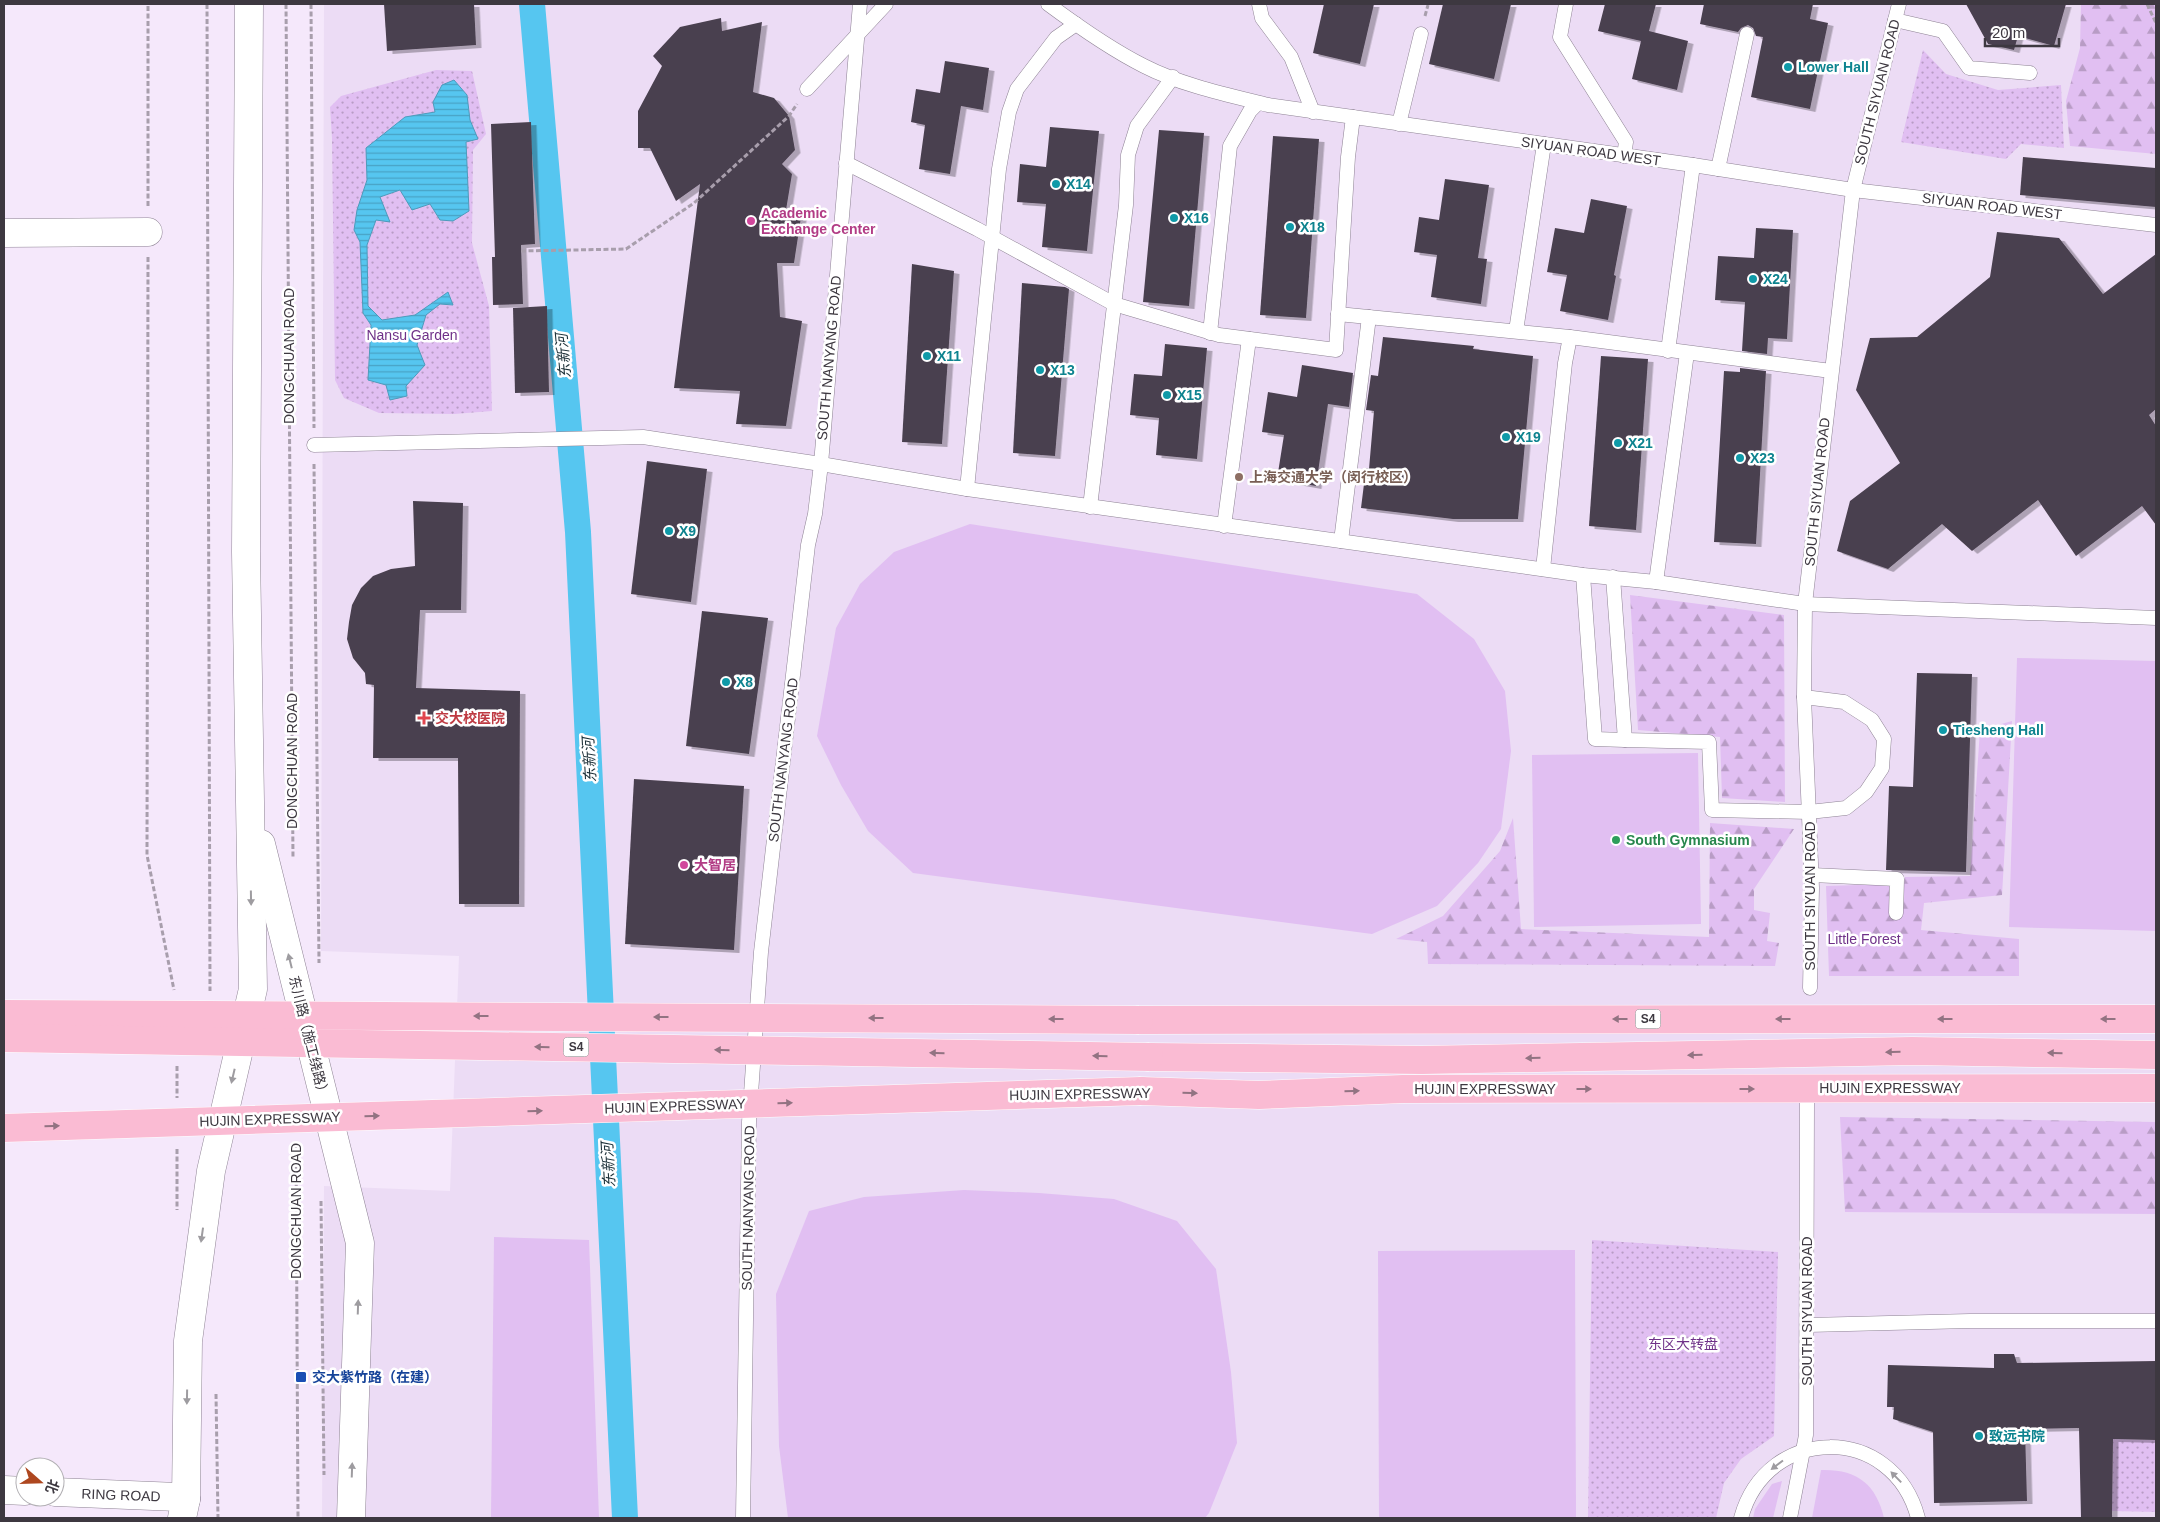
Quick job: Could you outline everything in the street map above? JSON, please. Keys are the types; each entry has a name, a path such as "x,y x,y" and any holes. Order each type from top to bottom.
{"highway":[{"name":"S4","path":"4,1014 1139,1020 2156,1019"},
{"name":"S4","path":"4,1038 1422,1060 1912,1051 2156,1055"},
{"name":"HUJIN EXPRESSWAY","path":"4,1128 1141,1091 1259,1095 1413,1089 2156,1088"}],"main road":[{"path":"184,1508 188,1341 211,1171 253,989 246,552 249,4"},
{"path":"4,233 148,232"},
{"name":"东川路（施工绕路）","path":"250,797 360,1243 350,1518"},
{"name":"RING ROAD","path":"65,1492 178,1497 184,1508"}],"lane":[{"name":"SOUTH NANYANG ROAD","path":"743,1518 750,1103 761,952 808,545 815,514 821,464 860,4"},
{"path":"807,89 886,4"},
{"name":"SIYUAN ROAD WEST","path":"1048,4 1093,38 1146,67 1203,88 1258,103 1693,165 1852,190 2156,225"},
{"path":"1259,4 1262,18 1291,57 1313,112"},
{"path":"1566,4 1560,37 1626,142 1624,156"},
{"name":"SOUTH SIYUAN ROAD","path":"1810,988 1812,875 1804,697 1805,604 1852,190 1899,4"},
{"path":"1895,20 1943,31 1969,68 2030,73"},
{"path":"967,489 998,169 1009,112 1016,89 1056,38 1076,24"},
{"path":"1399,124 1421,34"},
{"path":"1718,169 1747,34"},
{"path":"1090,507 1126,205 1128,154 1137,126 1173,77"},
{"path":"1210,333 1230,146 1250,111 1258,103"},
{"path":"846,164 992,238 1114,304 1210,333 1336,350 1348,157 1353,117"},
{"path":"1516,331 1544,144"},
{"path":"1668,351 1693,165"},
{"path":"1338,314 1516,331 1831,372"},
{"path":"1341,541 1369,317"},
{"path":"1543,569 1570,338"},
{"path":"1224,526 1249,339"},
{"path":"1656,582 1687,353"},
{"path":"314,445 643,438 1090,507 1583,575 1656,582 1805,604 2156,618"},
{"path":"1583,575 1594,739 1709,742 1712,810 1809,812 1846,808 1866,792 1882,768 1884,739 1872,720 1844,702 1804,697"},
{"path":"1613,577 1625,740"},
{"path":"1812,875 1897,879 1896,914"},
{"name":"SOUTH SIYUAN ROAD","path":"1790,1518 1806,1435 1808,1325 1807,1102"},
{"path":"1808,1325 2156,1320"},
{"path":"1741,1518 1746,1500 1760,1478 1780,1462 1803,1450 1830,1447 1856,1450 1880,1462 1900,1480 1914,1503 1918,1518"},
{"path":"744,1502 751,1518"}],"path":[{"path":"148,4 147,855 175,996"},
{"path":"207,4 210,993"},
{"name":"DONGCHUAN ROAD","path":"286,4 293,861"},
{"path":"311,4 319,973"},
{"path":"2147,4 2156,22"},
{"path":"521,251 626,250 694,203 789,116 807,89"},
{"path":"177,1065 177,1104"},
{"name":"DONGCHUAN ROAD","path":"296,1140 298,1518"},
{"path":"177,1143 177,1212"},
{"path":"321,1191 324,1479"},
{"path":"216,1389 218,1518"}],"shaded area":[{"name":"上海交通大学（闵行校区）","path":"324,4 2156,4 2156,1518 322,1518 324,1186 450,1191 459,956 321,951"}],"green space":[{"path":"2081,4 2156,4 2156,154 2070,146 2066,101 2080,48"},
{"path":"1923,50 1946,74 1998,90 2061,85 2064,148 2021,144 2006,159 1901,142"},
{"name":"Nansu Garden","path":"436,70 472,71 486,134 473,150 472,243 489,306 492,411 454,414 379,413 344,398 335,380 330,107 341,96"},
{"path":"970,524 1417,594 1474,639 1505,691 1511,751 1501,829 1478,863 1437,906 1372,934 913,873 868,831 841,785 817,736 836,628 860,584 894,552"},
{"path":"1630,595 1784,615 1785,802 1722,798 1720,737 1638,730"},
{"path":"2017,658 2156,661 2156,931 2009,927"},
{"name":"Little Forest","path":"2012,721 2002,895 1924,903 1921,930 2019,939 2019,976 1829,976 1826,886 1891,884 1893,917 1900,919 1905,877 1970,876 1980,730"},
{"name":"South Gymnasium","path":"1698,753 1701,924 1534,927 1532,755"},
{"path":"1513,818 1521,929 1709,937 1710,823 1794,829 1754,889 1754,910 1770,913 1767,941 1779,943 1775,966 1428,964 1427,942 1396,939 1443,916 1500,851"},
{"path":"1840,1117 2156,1122 2156,1214 1845,1212"},
{"path":"964,1190 1114,1199 1177,1221 1216,1269 1231,1372 1237,1443 1209,1513 1205,1518 788,1518 779,1446 776,1294 809,1211 864,1197"},
{"path":"494,1237 589,1240 599,1518 491,1518"},
{"name":"东区大转盘","path":"1592,1240 1778,1252 1774,1436 1741,1459 1724,1483 1716,1518 1588,1518"},
{"path":"1575,1250 1576,1518 1379,1518 1378,1251"},
{"path":"2113,1439 2156,1440 2156,1512 2112,1511"},
{"path":"1821,1470 1845,1472 1863,1481 1876,1496 1884,1518 1812,1518"},
{"path":"1782,1481 1773,1518 1753,1518 1755,1509 1772,1484"}],"water":[{"path":"454,80 467,95 470,120 478,139 466,142 469,211 453,221 440,220 430,204 412,210 400,190 380,197 390,222 376,220 367,245 368,306 382,320 415,315 448,292 453,305 440,304 426,315 417,345 425,365 406,386 407,396 390,400 386,385 368,380 371,325 363,313 360,242 354,230 357,210 367,180 366,148 405,117 435,112 433,102 442,85"}],"building":[{"path":"384,4 474,4 476,45 387,51"},
{"path":"1324,4 1374,4 1360,64 1313,53"},
{"path":"1443,4 1511,4 1494,79 1429,64"},
{"path":"1605,4 1656,4 1649,31 1688,41 1677,90 1632,79 1641,41 1598,31"},
{"name":"Lower Hall","path":"1704,4 1813,4 1810,19 1828,23 1810,109 1751,97 1763,37 1756,36 1753,28 1748,25 1741,28 1738,32 1700,24"},
{"path":"1966,4 2066,4 2054,46 2018,36 2014,50 1988,44"},
{"name":"Academic Exchange Center","path":"721,18 722,31 762,22 753,92 774,98 789,116 795,150 782,164 792,174 786,210 802,211 794,263 777,263 780,317 802,321 786,426 736,424 740,391 674,388 700,184 676,201 650,148 638,148 638,111 662,66 653,56 680,27"},
{"path":"945,61 989,68 983,110 961,106 950,174 919,169 925,125 911,122 916,89 940,93"},
{"path":"531,122 535,244 521,245 523,304 493,305 492,257 495,257 491,124"},
{"name":"X14","path":"1050,127 1099,131 1087,251 1042,247 1046,204 1017,202 1020,164 1046,167"},
{"name":"X16","path":"1159,130 1204,133 1189,306 1143,302"},
{"name":"X18","path":"1273,136 1319,139 1306,318 1260,315"},
{"path":"2023,157 2156,168 2156,207 2020,195"},
{"path":"1445,179 1489,185 1478,258 1487,259 1481,304 1431,297 1437,255 1414,252 1419,217 1439,220"},
{"path":"1591,199 1627,206 1608,320 1560,311 1567,275 1547,272 1555,228 1584,233"},
{"name":"X24","path":"1756,228 1793,230 1787,339 1768,338 1767,354 1742,351 1745,302 1715,300 1718,256 1754,258"},
{"path":"1997,232 2059,238 2103,294 2156,254 2156,409 2149,415 2156,426 2156,525 2142,506 2076,556 2038,500 1972,551 1942,524 1888,569 1837,551 1850,501 1900,463 1856,390 1870,338 1917,337 1990,277"},
{"name":"X11","path":"912,264 954,271 942,444 902,442"},
{"name":"X13","path":"1022,283 1069,289 1055,456 1013,453"},
{"path":"547,306 549,392 515,393 513,308"},
{"path":"1383,337 1474,346 1473,349 1533,356 1518,519 1453,519 1361,508 1366,468 1369,469 1374,411 1366,410 1371,375 1378,376"},
{"name":"X15","path":"1165,344 1207,348 1197,459 1156,455 1159,418 1130,415 1134,374 1162,376"},
{"name":"X21","path":"1601,356 1648,359 1636,530 1589,526"},
{"path":"1302,365 1353,373 1349,407 1328,404 1316,486 1277,479 1284,435 1262,432 1268,392 1297,397"},
{"name":"X23","path":"1740,368 1766,371 1756,544 1714,542 1724,371 1740,372"},
{"name":"X9","path":"647,461 707,469 691,602 631,594"},
{"path":"413,501 463,503 461,610 420,610 416,688 520,691 519,904 459,904 458,758 373,758 374,685 366,684 365,673 353,658 347,639 349,622 352,605 361,588 373,576 391,569 415,566"},
{"name":"X8","path":"702,611 768,618 749,754 686,746"},
{"name":"Tiesheng Hall","path":"1917,673 1972,674 1966,872 1886,870 1889,786 1913,787"},
{"name":"大智居","path":"634,779 744,786 734,950 625,944"},
{"name":"致远书院","path":"1994,1354 2014,1354 2017,1363 2156,1361 2156,1440 2113,1439 2112,1518 2081,1518 2079,1428 2025,1429 2027,1501 1934,1503 1933,1432 1893,1419 1894,1407 1887,1407 1888,1365 1994,1368"}],"waterway":[{"name":"东新河","path":"532,4 578,532 625,1518"}],"place":[{"name":"Lower Hall","path":"1788,67"},
{"name":"X14","path":"1056,184"},
{"name":"X16","path":"1174,218"},
{"name":"Academic Exchange Center","path":"751,221"},
{"name":"X18","path":"1290,227"},
{"name":"X24","path":"1753,279"},
{"name":"X11","path":"927,356"},
{"name":"X13","path":"1040,370"},
{"name":"X15","path":"1167,395"},
{"name":"X19","path":"1506,437"},
{"name":"X21","path":"1618,443"},
{"name":"X23","path":"1740,458"},
{"name":"上海交通大学（闵行校区）","path":"1239,477"},
{"name":"X9","path":"669,531"},
{"name":"X8","path":"726,682"},
{"name":"交大校医院","path":"424,718"},
{"name":"Tiesheng Hall","path":"1943,730"},
{"name":"South Gymnasium","path":"1616,840"},
{"name":"大智居","path":"684,865"},
{"name":"交大紫竹路（在建）","path":"301,1377"},
{"name":"致远书院","path":"1979,1436"}]}
